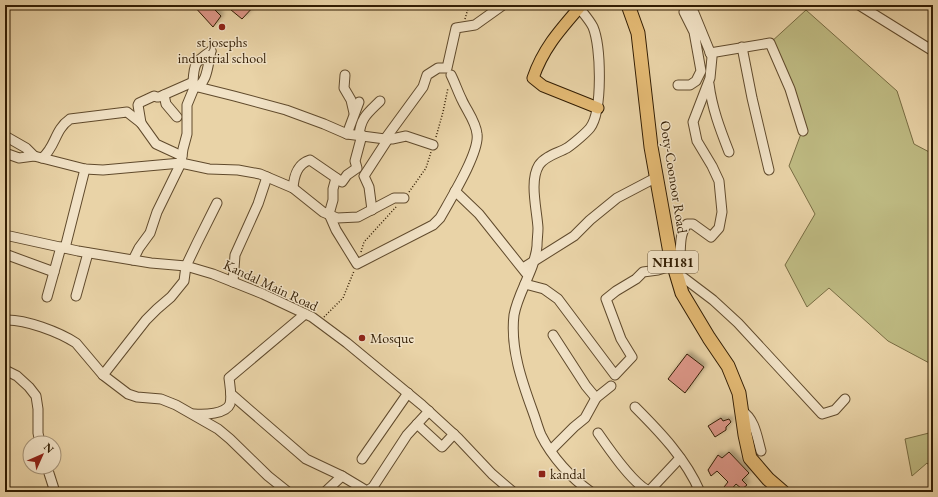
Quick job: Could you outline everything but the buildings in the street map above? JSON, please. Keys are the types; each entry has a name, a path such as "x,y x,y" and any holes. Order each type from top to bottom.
{"highway":[{"name":"Ooty-Coonoor Road","path":"628,5 638,33 651,147 656,177 670,253 682,294 728,366 740,393 750,458 768,479 783,492"}],"main road":[{"path":"578,6 553,37 538,64 533,78 543,86 598,108"}],"street":[{"path":"372,210 369,187 364,176 386,139 423,87 428,75 438,68 447,68 456,28 475,25 503,5"},
{"path":"454,191 479,214 525,276 558,299 615,374 632,357 621,339 606,299 636,279 643,272 675,269 679,267 680,244 683,229 687,224 693,224 711,237 719,228 722,212 719,181 697,141 693,122 710,78 712,57 694,13 688,5 684,12 694,32 701,71 696,81 690,86 678,85"},
{"path":"859,5 933,51"},
{"path":"578,6 592,26 597,39 599,69 598,108 591,128 569,146 548,157 539,166 535,178 534,198 538,228 536,249 532,263 525,276 514,314 513,330 515,352 520,374 541,435 558,461 583,487 590,492"},
{"path":"710,52 770,43 790,89 802,131"},
{"path":"742,47 769,170"},
{"path":"345,75 344,88 351,100 354,114"},
{"path":"336,178 333,189 334,196 329,214 336,230 357,264 433,225 440,218 468,166 477,145 478,134 451,75"},
{"path":"708,82 713,108 729,152"},
{"path":"141,122 138,105 139,103 154,96 156,97 195,86 286,110 346,134 386,139 406,136 433,145"},
{"path":"133,260 139,248 150,233 157,212 181,160 188,134 187,105 195,86"},
{"path":"164,95 166,104 177,117"},
{"path":"294,188 296,172 310,160 342,182 357,168 354,161 360,135 360,124 365,116 380,101"},
{"path":"346,134 359,102"},
{"path":"38,157 49,153 55,137 63,124 70,119 127,112 141,122 156,144 181,160 209,169 238,170 260,174 294,188 323,212 337,218 358,217 394,198 404,198"},
{"path":"5,136 38,157"},
{"path":"5,153 18,158 38,157 85,168 103,170 181,160"},
{"path":"47,296 63,248 85,168"},
{"path":"233,282 235,255 258,204 268,177"},
{"path":"532,263 574,236 590,220 617,198 656,177"},
{"path":"103,375 146,320 178,290 184,281 186,266 217,203"},
{"name":"Kandal Main Road","path":"5,235 88,253 186,266 233,282 305,314 347,342 429,411 512,492"},
{"path":"76,296 88,253"},
{"path":"5,254 54,272"},
{"path":"675,269 738,323 822,414 836,410 845,399"},
{"path":"191,414 204,415 217,413 227,408 230,403 229,378 305,314"},
{"path":"5,320 21,321 76,343 103,375 128,394 137,397 161,399 176,405 218,429 268,476 288,492"},
{"path":"553,335 586,386 596,398"},
{"path":"5,370 17,376 36,396 38,435"},
{"path":"551,450 584,418 596,398 611,386"},
{"path":"362,460 408,393"},
{"path":"230,394 306,459 342,476 367,491 373,487 407,435 429,411"},
{"path":"635,407 661,433 694,478 700,492"},
{"path":"742,411 748,414 753,423 761,451"},
{"path":"417,424 442,447 454,434"},
{"path":"598,433 618,460 641,486 647,490 651,489 680,458"},
{"path":"50,475 56,492"},
{"path":"325,492 342,476"}],"path":[{"path":"464,20 469,5"},
{"path":"318,322 343,298 364,242 404,198 426,168 443,112 451,75"}],"shaded area":[{"path":"806,10 897,91 914,144 933,154 933,365 888,341 829,288 807,307 785,265 815,214 789,166 802,131 770,43"},
{"path":"933,432 933,470 927,463 912,476 905,439"}],"place":[{"name":"st josephs industrial school","path":"222,27"},
{"name":"Mosque","path":"362,338"},
{"name":"kandal","path":"542,474"}]}
